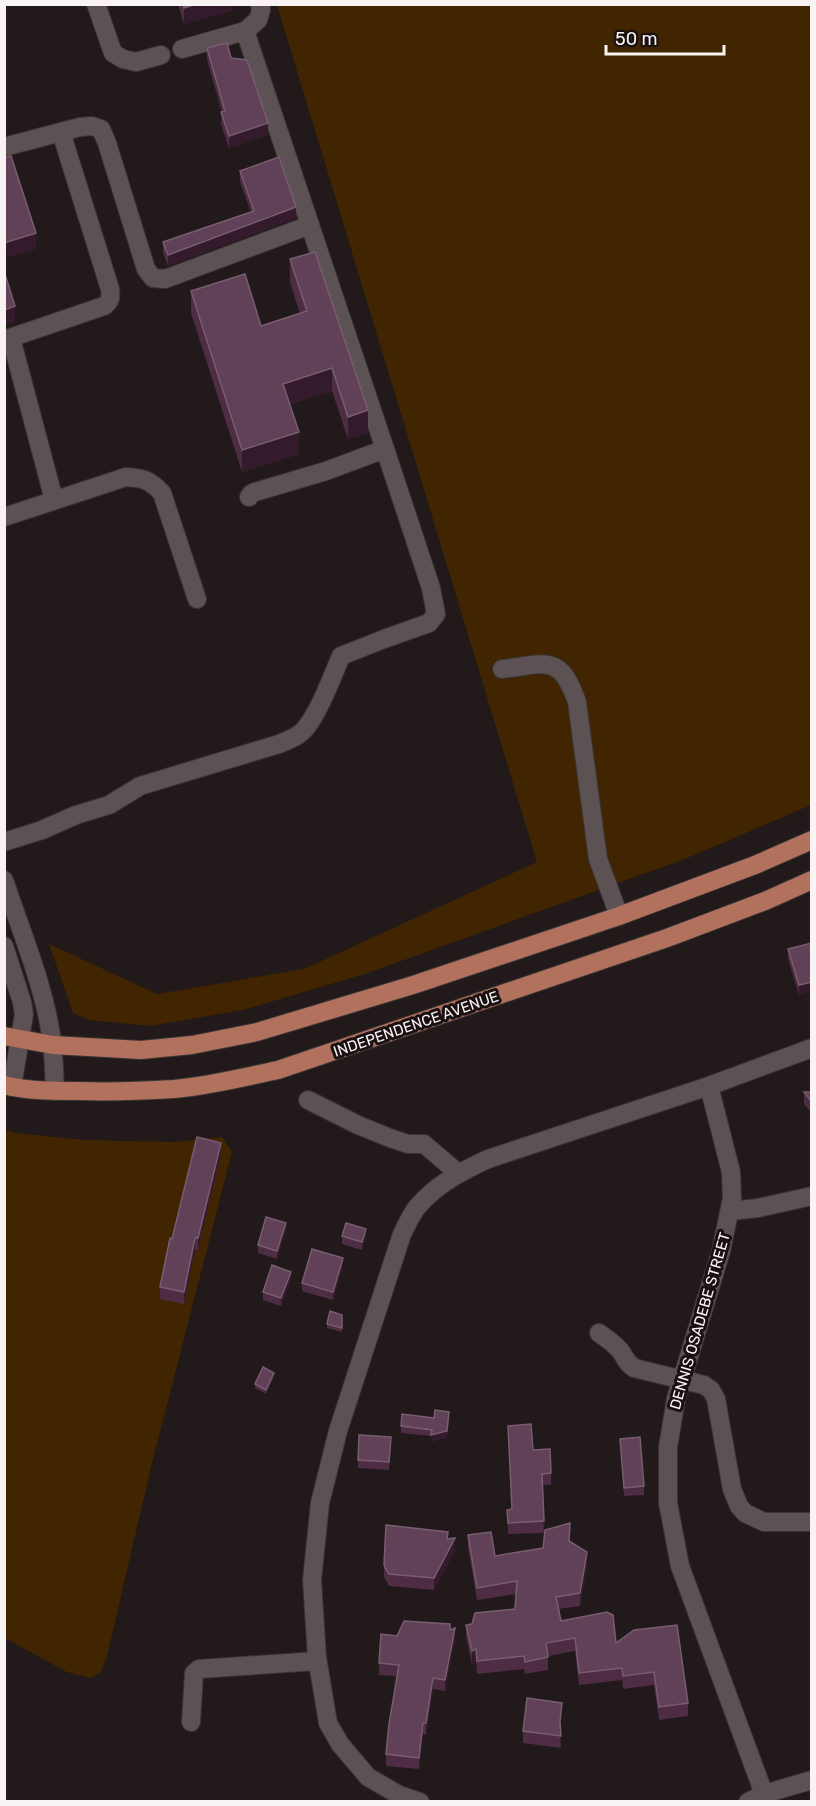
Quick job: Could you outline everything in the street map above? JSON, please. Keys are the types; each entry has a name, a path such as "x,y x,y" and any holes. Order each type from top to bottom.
{"main road":[{"path":"12,1038 53,1045 141,1050 192,1045 257,1032 413,985 619,916 755,865 812,840"},
{"name":"INDEPENDENCE AVENUE","path":"8,1086 55,1091 106,1092 176,1088 278,1070 668,938 765,901 812,880"}],"street":[{"path":"96,4 113,52 136,62 161,55"},
{"path":"182,49 245,32 258,20 260,4"},
{"path":"4,842 109,805 140,786 279,744 295,737 305,729 314,714 341,656 429,623 436,614 431,588 245,32"},
{"path":"4,147 92,126 101,129 146,269 153,278 165,279 310,225"},
{"path":"54,500 8,339 104,306 111,298 61,132"},
{"path":"249,497 255,492 317,474 385,449"},
{"path":"4,517 126,477 141,478 153,483 162,493 197,599"},
{"path":"502,669 547,664 561,669 570,682 577,702 598,859 619,916"},
{"path":"4,880 42,996 53,1045 55,1091"},
{"path":"4,946 24,1014 12,1038 8,1086"},
{"path":"420,1802 399,1795 368,1777 340,1744 328,1723 318,1661 312,1580 320,1503 338,1431 402,1234 417,1207 435,1189 458,1173 488,1159 709,1086 812,1048"},
{"name":"DENNIS OSADEBE STREET","path":"709,1086 731,1172 732,1198 721,1251 676,1399 668,1447 668,1503 684,1577 756,1798"},
{"path":"308,1100 390,1138 408,1144 424,1144 458,1173"},
{"path":"730,1211 758,1208 812,1196"},
{"path":"599,1333 611,1341 621,1352 626,1363 634,1368 704,1385 711,1390 716,1399 732,1489 739,1506 745,1513 764,1522 812,1522"},
{"path":"191,1722 194,1673 199,1669 318,1661"},
{"path":"756,1798 812,1780"}],"shaded area":[{"path":"277,5 811,5 811,805 685,859 365,974 243,1010 150,1026 89,1020 73,1013 49,944 157,994 304,969 537,862"},
{"path":"4,1130 85,1140 175,1142 222,1137 232,1152 152,1463 107,1656 101,1672 91,1678 67,1672 5,1638"}],"building":[{"path":"183,4 196,4 184,8"},
{"path":"227,43 231,58 247,60 268,123 229,136 221,112 225,111 207,48"},
{"path":"11,156 36,233 4,243 4,158"},
{"path":"279,157 296,207 168,255 163,242 254,211 240,171"},
{"path":"315,252 368,410 348,417 332,368 283,384 299,432 242,450 191,291 245,274 261,326 307,311 290,259"},
{"path":"4,271 15,306 4,310"},
{"path":"812,943 812,982 799,985 788,949"},
{"path":"804,1092 812,1092 812,1102"},
{"path":"197,1137 221,1143 198,1238 195,1238 184,1292 160,1287 170,1238 172,1239"},
{"path":"266,1217 286,1223 277,1251 258,1245"},
{"path":"346,1223 366,1229 362,1242 342,1236"},
{"path":"312,1249 343,1258 333,1292 302,1283"},
{"path":"272,1265 291,1272 281,1298 263,1292"},
{"path":"330,1311 342,1315 342,1328 327,1324"},
{"path":"263,1367 274,1373 266,1390 255,1384"},
{"path":"435,1410 449,1412 447,1431 431,1435 432,1430 401,1426 402,1414 434,1418"},
{"path":"531,1424 533,1450 550,1449 551,1473 542,1474 544,1521 508,1523 507,1510 512,1509 508,1426"},
{"path":"359,1435 391,1437 389,1462 358,1460"},
{"path":"640,1437 644,1486 624,1488 620,1439"},
{"path":"570,1523 569,1541 587,1552 580,1593 556,1597 561,1621 607,1612 613,1615 616,1643 634,1630 677,1625 688,1703 659,1707 654,1672 623,1676 622,1668 579,1673 575,1638 546,1643 548,1657 525,1662 524,1656 477,1661 476,1649 472,1651 466,1625 472,1624 475,1613 515,1609 517,1581 477,1588 468,1535 491,1532 495,1556 543,1548 545,1530"},
{"path":"386,1525 448,1532 447,1539 455,1538 434,1578 389,1574 384,1565"},
{"path":"404,1621 450,1624 450,1630 455,1628 445,1680 433,1678 426,1723 423,1723 419,1758 386,1754 399,1665 379,1663 381,1634 397,1636"},
{"path":"527,1698 562,1703 561,1736 523,1731"}]}
